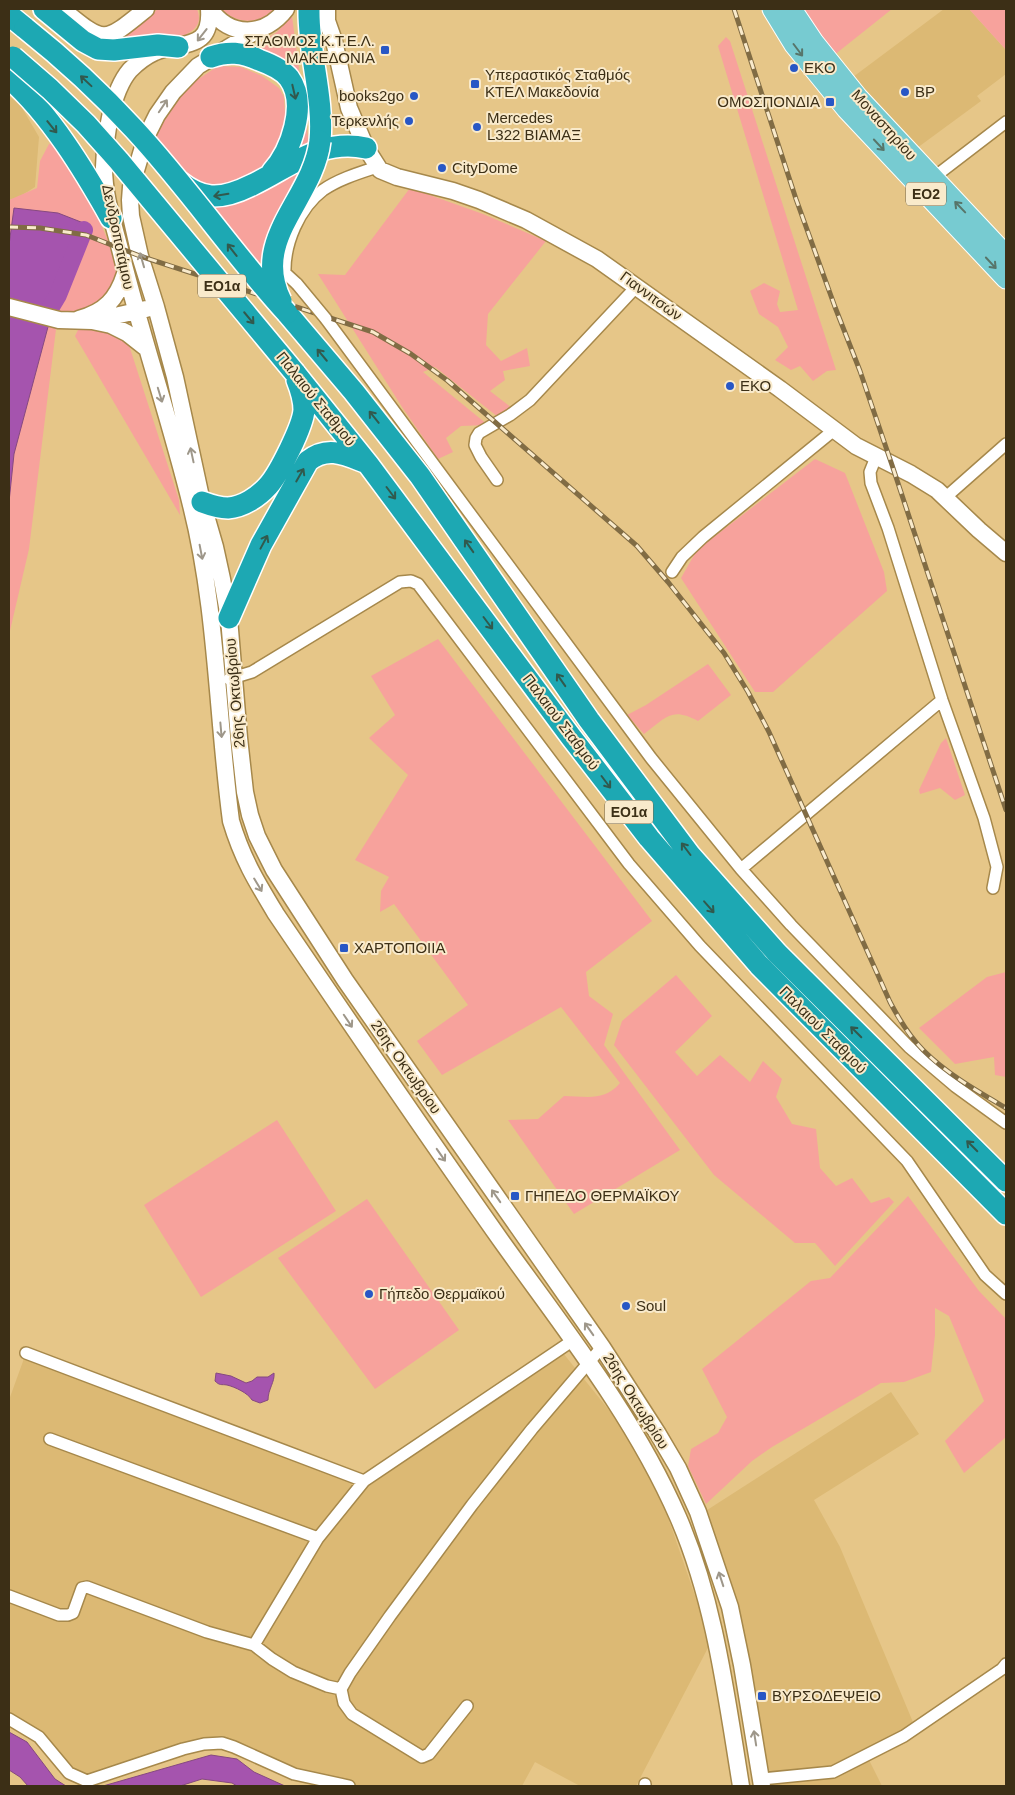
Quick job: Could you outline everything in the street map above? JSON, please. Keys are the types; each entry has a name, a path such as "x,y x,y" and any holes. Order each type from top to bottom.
{"highway":[{"path":"44,9 83,41 98,49 114,50 158,45 178,47"},
{"path":"287,313 275,289 272,278 273,250 280,231 312,171 320,141 320,114 296,12"},
{"name":"ΕΟ1α","path":"9,15 64,60 135,130 180,182 253,276 287,313"},
{"path":"210,57 231,52 252,57 281,71 287,76 294,87 296,110 290,142 279,164 263,180"},
{"name":"Παλαιού Σταθμού","path":"11,56 86,124 295,373 368,464 571,737 649,838 759,965 1006,1214"},
{"path":"9,78 20,88 58,135 85,174 111,218"},
{"path":"180,182 190,189 211,196 240,191 321,149 344,145 366,148"},
{"name":"Παλαιού Σταθμού","path":"287,313 420,476 589,720 690,855 777,953 1006,1181"},
{"path":"202,502 228,508 239,506 257,496 270,485 293,443 304,412 302,393 295,373"},
{"path":"228,618 261,545 308,461 320,453 335,451 368,464"}],"main road":[{"path":"62,9 92,32 105,36 120,30 146,9"},
{"path":"178,47 193,44 204,35 208,23 209,9"},
{"path":"209,9 220,21 233,28 244,30 259,29"},
{"path":"327,9 327,21 334,41 347,102 366,148 377,167"},
{"path":"334,41 333,24 336,9"},
{"name":"Μοναστηρίου","path":"772,9 794,45 846,109 1006,279"},
{"name":"Μοναστηρίου","path":"792,9 840,76 882,124 1006,255"},
{"name":"Δενδροποτάμου","path":"156,307 140,256 131,216 131,186 139,156 157,114 180,83 210,57 259,29 296,12"},
{"name":"Δενδροποτάμου","path":"135,312 106,192 105,162 110,120 119,87 130,71 142,59 157,51 178,47"},
{"name":"Γιαννιτσών","path":"377,167 390,175 464,195 526,220 586,252 637,286 800,403 856,446 921,479 946,496 979,530 1006,553"},
{"path":"73,320 90,316 105,307 115,298 125,274"},
{"path":"9,307 51,318 92,321 120,328 146,348"},
{"path":"92,321 156,307"},
{"name":"26ης Οκτωβρίου","path":"156,307 174,376 202,502 215,547 228,618 245,792 257,836 274,870 344,980 602,1347 678,1468 706,1534 730,1607 762,1783"},
{"name":"26ης Οκτωβρίου","path":"135,312 170,426 197,530 206,579 230,821 239,848 250,871 276,914 344,1015 467,1193 589,1363 648,1455 675,1509 709,1610 722,1670 741,1786"}],"street":[{"path":"933,178 1006,122"},
{"path":"377,167 340,181 323,191 311,202 301,217 292,237 285,259 285,273 298,284 326,319 652,758 741,869 791,926 909,1047 955,1086 1006,1123"},
{"path":"497,480 475,445 479,432 504,420 525,405 637,286"},
{"path":"672,572 682,557 697,542 834,430"},
{"path":"946,496 1006,444"},
{"path":"876,457 870,472 872,483 942,700 984,818 997,867 993,888"},
{"path":"217,681 252,672 400,582 411,581 418,584 629,864 700,946 907,1161 985,1275 1006,1294"},
{"path":"741,869 942,700"},
{"path":"254,1645 318,1538 364,1481 572,1341"},
{"path":"467,1706 429,1754 422,1757 352,1714 344,1704 341,1689 379,1632 472,1505 532,1429 602,1347"},
{"path":"26,1353 364,1481"},
{"path":"50,1439 318,1538"},
{"path":"9,1596 59,1614 68,1615 73,1613 82,1588 87,1587 207,1632 254,1645 293,1672 327,1686 341,1689"},
{"path":"762,1783 833,1772 904,1736 1002,1670 1006,1664"},
{"path":"9,1719 39,1737 69,1773 86,1781 183,1748 204,1744 222,1744 234,1747 294,1774 349,1786"}],"shaded area":[{"path":"158,9 197,9 199,21 193,30 185,35 124,40 123,37"},
{"path":"221,9 274,9 262,18 248,21 234,18"},
{"path":"799,9 892,9 833,56"},
{"path":"944,9 969,9 1006,50 1006,74 977,96 981,101 917,148 853,77"},
{"path":"969,9 1006,9 1006,50"},
{"path":"292,16 309,145 305,165 269,233 260,264 153,137 174,102 194,82 218,66 241,67 262,76 279,88 284,97 288,162 298,89 247,51 277,32"},
{"path":"726,37 730,41 836,370 827,371 813,381 800,366 791,370 775,360 788,347 778,327 759,314 750,291 764,283 780,291 777,304 780,312 798,310 718,46"},
{"path":"9,96 21,106 39,137 35,187 19,197 9,200"},
{"path":"49,144 55,144 94,206 111,249 118,275 109,299 76,313 58,313 29,549 9,635 9,200 37,188 40,161"},
{"path":"410,188 483,214 546,241 488,314 486,345 501,361 527,348 530,366 503,371 505,380 490,391 512,408 498,417 435,367 423,372 488,425 461,426 446,438 453,452 438,459 402,407 318,274 345,275"},
{"path":"14,208 58,213 86,224 60,282 14,454 9,502 9,245"},
{"path":"85,325 91,325 128,342 179,500 180,515 75,336 78,330"},
{"path":"815,459 845,473 884,572 887,591 773,692 755,692 681,578 697,550"},
{"path":"438,639 652,921 586,972 589,996 613,1014 604,1045 680,1150 574,1214 508,1120 538,1119 564,1096 594,1097 608,1093 620,1083 561,1007 442,1075 417,1041 468,1005 394,904 380,912 381,891 389,877 355,860 408,775 369,738 395,715 371,676"},
{"path":"708,664 731,695 698,721 675,714 664,719 644,734 627,715 646,705"},
{"path":"946,738 965,795 955,800 940,788 920,794 919,790 941,743"},
{"path":"1006,972 1006,1077 995,1075 994,1057 955,1064 919,1028 987,977"},
{"path":"676,975 712,1016 675,1052 697,1076 720,1055 750,1082 763,1061 782,1079 776,1097 792,1124 816,1129 820,1168 836,1186 852,1178 871,1203 889,1197 894,1202 835,1266 815,1243 795,1243 714,1175 614,1045 622,1021"},
{"path":"277,1120 336,1211 201,1297 144,1205"},
{"path":"908,1196 979,1291 1006,1319 1006,1437 964,1473 945,1441 984,1401 949,1316 935,1308 935,1335 931,1372 904,1382 881,1383 772,1447 752,1461 706,1504 688,1466 691,1449 718,1433 727,1417 702,1369 811,1281 830,1278"},
{"name":"Γήπεδο Θερμαϊκού","path":"367,1199 459,1330 375,1389 278,1258"},
{"path":"26,1353 364,1481 563,1353 629,1435 662,1500 711,1642 636,1786 580,1786 535,1762 522,1786 340,1786 233,1747 195,1745 105,1776 83,1775 58,1759 9,1717 9,1400"},
{"path":"216,1373 231,1376 246,1383 257,1377 268,1377 274,1373 268,1400 260,1403 252,1400 248,1395 237,1389 218,1384 215,1381"},
{"path":"891,1392 919,1434 814,1500 840,1547 915,1727 865,1752 882,1786 770,1786 750,1660 737,1605 704,1512"},
{"path":"9,1732 27,1742 55,1779 66,1786 28,1786 20,1777 9,1770"},
{"path":"211,1755 237,1759 254,1772 285,1786 237,1786 232,1783 202,1779 180,1786 103,1786"}],"waterway":[{"path":"43,320 58,295 84,230"}],"railway":[{"path":"734,9 796,199 860,371 892,465 1006,810"},
{"path":"9,227 40,228 86,235 140,256 373,332 411,354 448,381 637,546 724,653 748,692 769,732 890,1002 905,1027 923,1050 942,1067 1006,1108"}],"place":[{"name":"ΣΤΑΘΜΟΣ Κ.Τ.Ε.Λ. ΜΑΚΕΔΟΝΙΑ","path":"385,50"},
{"name":"EKO","path":"794,68"},
{"name":"Υπεραστικός Σταθμός ΚΤΕΛ Μακεδονία","path":"475,84"},
{"name":"BP","path":"905,92"},
{"name":"books2go","path":"414,96"},
{"name":"ΟΜΟΣΠΟΝΔΙΑ","path":"830,102"},
{"name":"Τερκενλής","path":"409,121"},
{"name":"Mercedes L322 ΒΙΑΜΑΞ","path":"477,127"},
{"name":"CityDome","path":"442,168"},
{"name":"ΕΚΟ","path":"730,386"},
{"name":"ΧΑΡΤΟΠΟΙΙΑ","path":"344,948"},
{"name":"ΓΗΠΕΔΟ ΘΕΡΜΑΪΚΟΥ","path":"515,1196"},
{"name":"Γήπεδο Θερμαϊκού","path":"369,1294"},
{"name":"Soul","path":"626,1306"},
{"name":"ΒΥΡΣΟΔΕΨΕΙΟ","path":"762,1696"}]}
